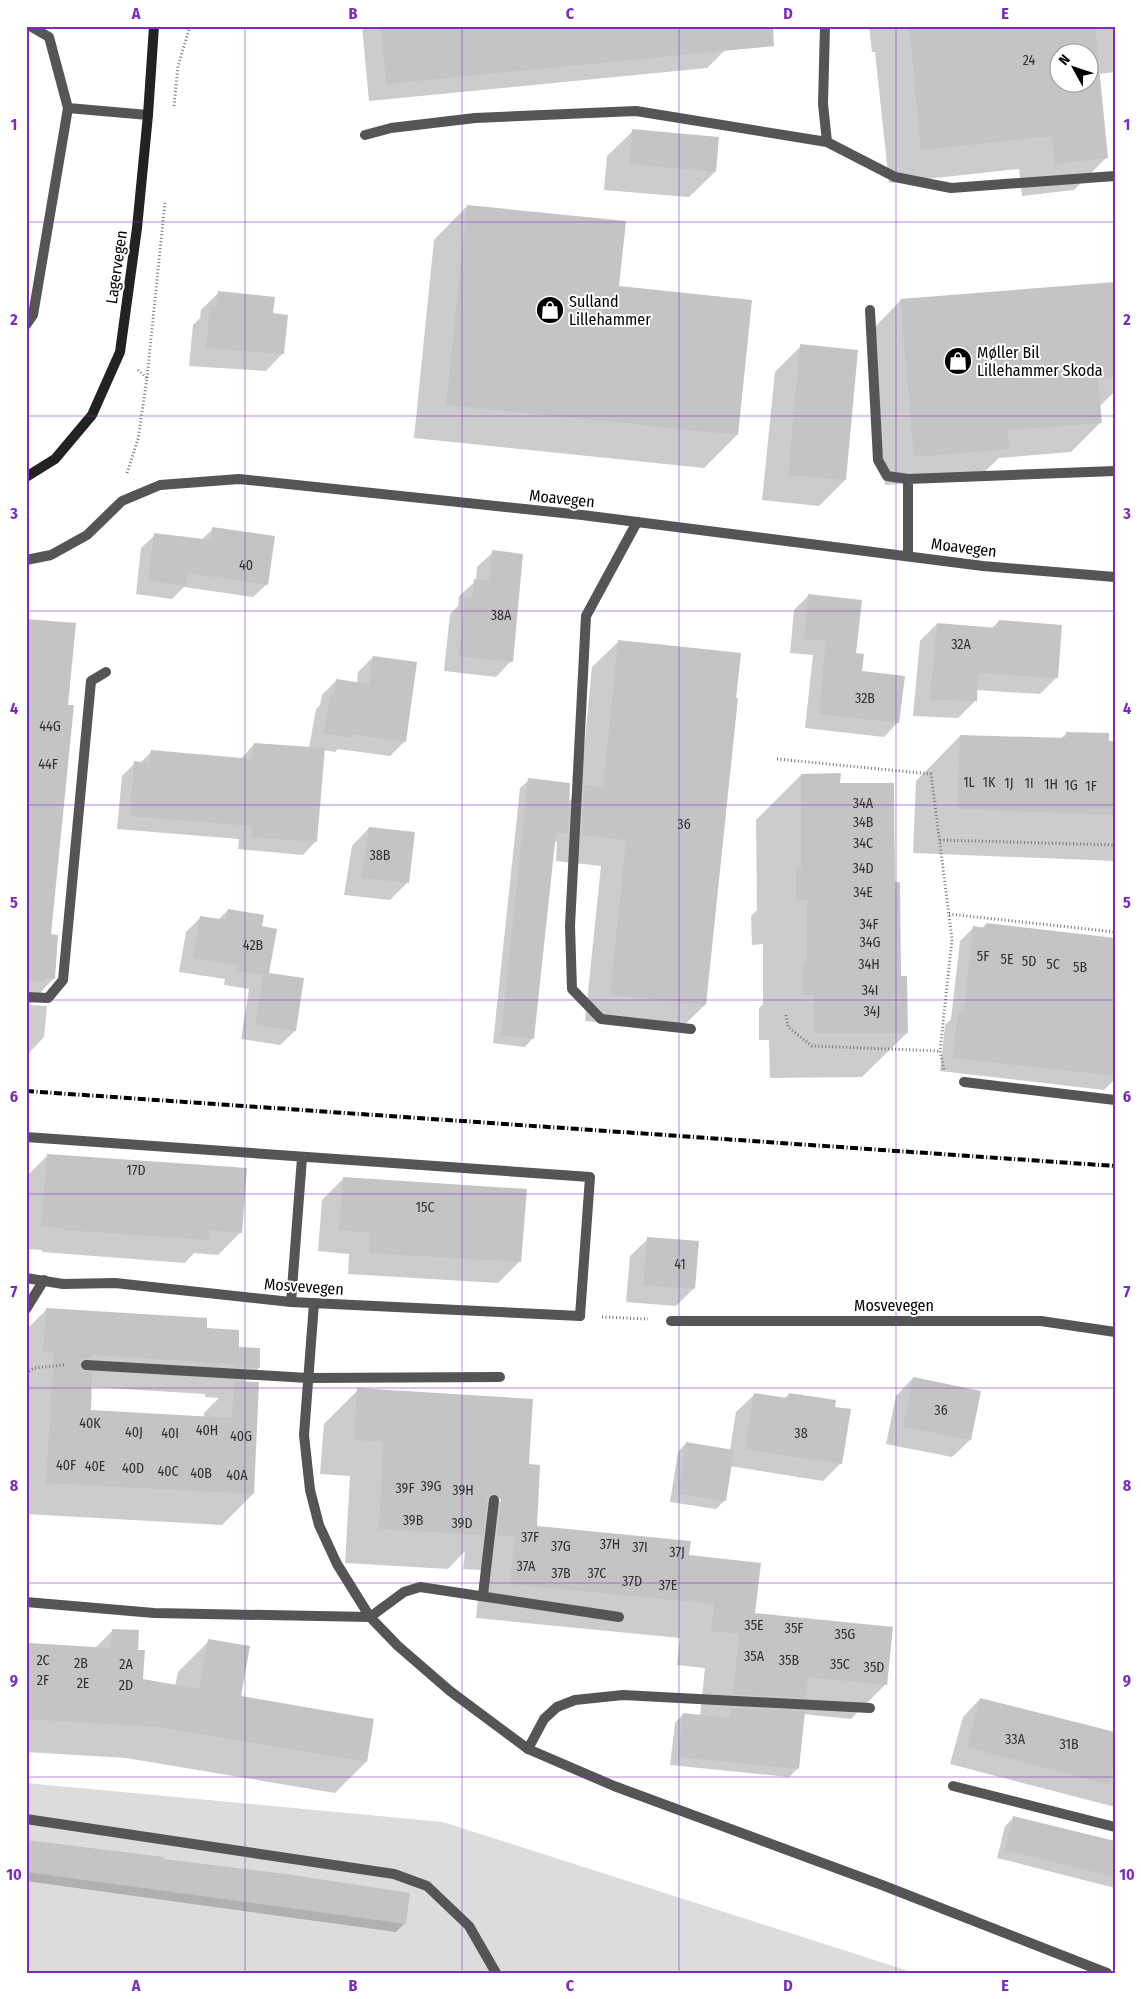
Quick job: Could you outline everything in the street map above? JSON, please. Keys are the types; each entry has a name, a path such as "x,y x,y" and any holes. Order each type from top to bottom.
{"street":[{"path":"26,325 33,315 68,108 49,37 30,26"},
{"name":"Lagervegen","path":"26,477 55,459 92,415 120,352 137,228 154,26"},
{"path":"825,26 823,104 827,142"},
{"path":"68,108 148,115"},
{"path":"365,135 391,128 475,118 636,111 827,142 895,177 951,188 1115,176"},
{"path":"870,310 878,460 887,476 908,479 1115,471"},
{"name":"Moavegen","path":"26,560 51,555 87,535 122,501 160,486 239,479 637,522 984,566 1115,577"},
{"path":"908,479 908,556"},
{"path":"637,522 586,616 570,926 572,989 602,1019 691,1030"},
{"path":"26,997 48,998 63,980 91,680 106,672"},
{"path":"964,1082 1115,1100"},
{"path":"26,1138 590,1177 580,1316"},
{"path":"291,1302 302,1158"},
{"name":"Mosvevegen","path":"26,1278 64,1284 115,1283 291,1302 580,1316"},
{"path":"26,1309 44,1280"},
{"path":"314,1303 304,1435 310,1490 319,1525 341,1570 370,1617 398,1646 450,1691 528,1749 614,1786 882,1885 1107,1973"},
{"name":"Mosvevegen","path":"671,1320 1041,1321 1115,1332"},
{"path":"86,1365 308,1378 500,1377"},
{"path":"483,1595 494,1500"},
{"path":"26,1602 154,1613 370,1617 404,1592 420,1587 619,1617"},
{"path":"528,1749 544,1719 557,1707 575,1700 624,1694 870,1708"},
{"path":"952,1786 1115,1827"},
{"path":"26,1818 394,1874 427,1886 469,1926 496,1973"}],"path":[{"path":"174,115 178,66 190,26"},
{"path":"122,501 127,473 138,438 147,378 166,193"},
{"path":"120,352 147,378"},
{"path":"777,759 931,774 952,939 940,1051 942,1068 953,1079 964,1082"},
{"path":"940,840 1115,845"},
{"path":"949,914 1115,932"},
{"path":"786,1015 788,1028 812,1046 940,1051"},
{"path":"580,1316 671,1320"},
{"path":"26,1373 34,1368 86,1365"}],"shaded area":[{"path":"26,1783 443,1822 915,1973 26,1973"}],"building":[{"path":"381,26 773,26 774,46 386,84"},
{"path":"909,26 1095,26 1097,42 1048,42 1048,92 1098,92 1098,56 1108,158 1055,164 1052,136 921,150"},
{"path":"632,129 719,137 716,172 629,164"},
{"path":"467,205 626,221 619,286 752,300 738,435 446,405"},
{"path":"1115,282 1115,378 1098,379 1102,423 1008,430 1009,449 914,457 900,299"},
{"path":"218,291 275,297 273,313 288,315 284,354 206,348 210,306 216,307"},
{"path":"800,344 858,350 846,480 788,475"},
{"path":"212,527 275,536 268,585 188,573 186,586 148,581 154,533 211,540"},
{"path":"492,550 523,554 513,662 459,656 465,597 472,598 474,579 489,581"},
{"path":"808,594 862,600 856,653 864,654 862,671 905,676 899,723 819,714 826,641 804,639"},
{"path":"26,619 76,623 68,705 74,705 51,934 58,935 55,979 46,978 45,982 26,981"},
{"path":"999,620 1062,625 1058,678 978,673 977,701 930,700 937,623 998,628"},
{"path":"618,640 741,653 706,1005 610,995 626,840 582,835 584,785 603,787"},
{"path":"373,656 417,662 406,742 352,734 351,738 323,733 331,693 334,693 336,679 369,684"},
{"path":"1066,732 1109,733 1109,741 1115,741 1115,815 957,809 960,735 1066,738"},
{"path":"254,743 325,748 317,842 251,837 252,826 130,816 134,761 150,763 151,750 252,759"},
{"path":"841,773 840,783 894,783 895,882 900,882 901,976 907,976 908,1033 814,1033 814,995 803,995 803,962 807,962 807,900 796,900 796,870 801,870 801,774"},
{"path":"528,778 570,783 568,834 556,833 534,1039 501,1035"},
{"path":"369,827 415,832 409,883 361,878"},
{"path":"228,909 264,915 262,926 277,929 269,973 304,978 296,1031 255,1025 263,975 237,971 239,965 193,958 200,916 226,920"},
{"path":"986,923 1115,938 1115,1076 953,1058 958,1011 964,1011 973,926 985,928"},
{"path":"47,1154 247,1168 242,1233 210,1230 209,1240 64,1230 64,1228 41,1226"},
{"path":"343,1177 527,1189 521,1262 369,1253 370,1233 339,1230"},
{"path":"647,1237 699,1241 695,1289 643,1285"},
{"path":"46,1308 207,1318 207,1328 239,1330 239,1347 260,1348 260,1368 235,1367 235,1364 92,1355 92,1358 83,1359 79,1365 83,1371 92,1372 91,1410 232,1418 234,1381 259,1382 254,1494 46,1483 54,1353 43,1352"},
{"path":"913,1377 981,1391 971,1440 903,1427"},
{"path":"357,1388 533,1399 529,1464 540,1465 537,1526 691,1541 689,1555 761,1563 755,1613 893,1627 887,1685 808,1677 806,1698 733,1694 739,1634 711,1631 714,1604 510,1584 515,1536 497,1536 501,1500 495,1493 491,1494 487,1499 483,1535 379,1529 383,1442 354,1440"},
{"path":"754,1393 788,1398 789,1393 836,1400 835,1407 851,1409 842,1464 745,1449"},
{"path":"686,1442 734,1450 726,1501 678,1494"},
{"path":"112,1629 139,1630 138,1650 145,1650 143,1679 199,1689 208,1639 250,1646 241,1696 374,1719 367,1762 158,1727 26,1719 28,1643 111,1648"},
{"path":"980,1698 1115,1732 1115,1760 1109,1785 967,1747"},
{"path":"731,1708 805,1711 799,1769 678,1757 683,1713 730,1718"},
{"path":"1013,1816 1115,1841 1115,1877 1005,1850"},
{"path":"26,1840 164,1857 163,1859 286,1874 410,1893 406,1924 26,1872"}],"railway":[{"path":"26,1091 1115,1166"}],"place":[{"name":"Sulland Lillehammer","path":"550,310"},
{"name":"Møller Bil Lillehammer Skoda","path":"958,361"}]}
